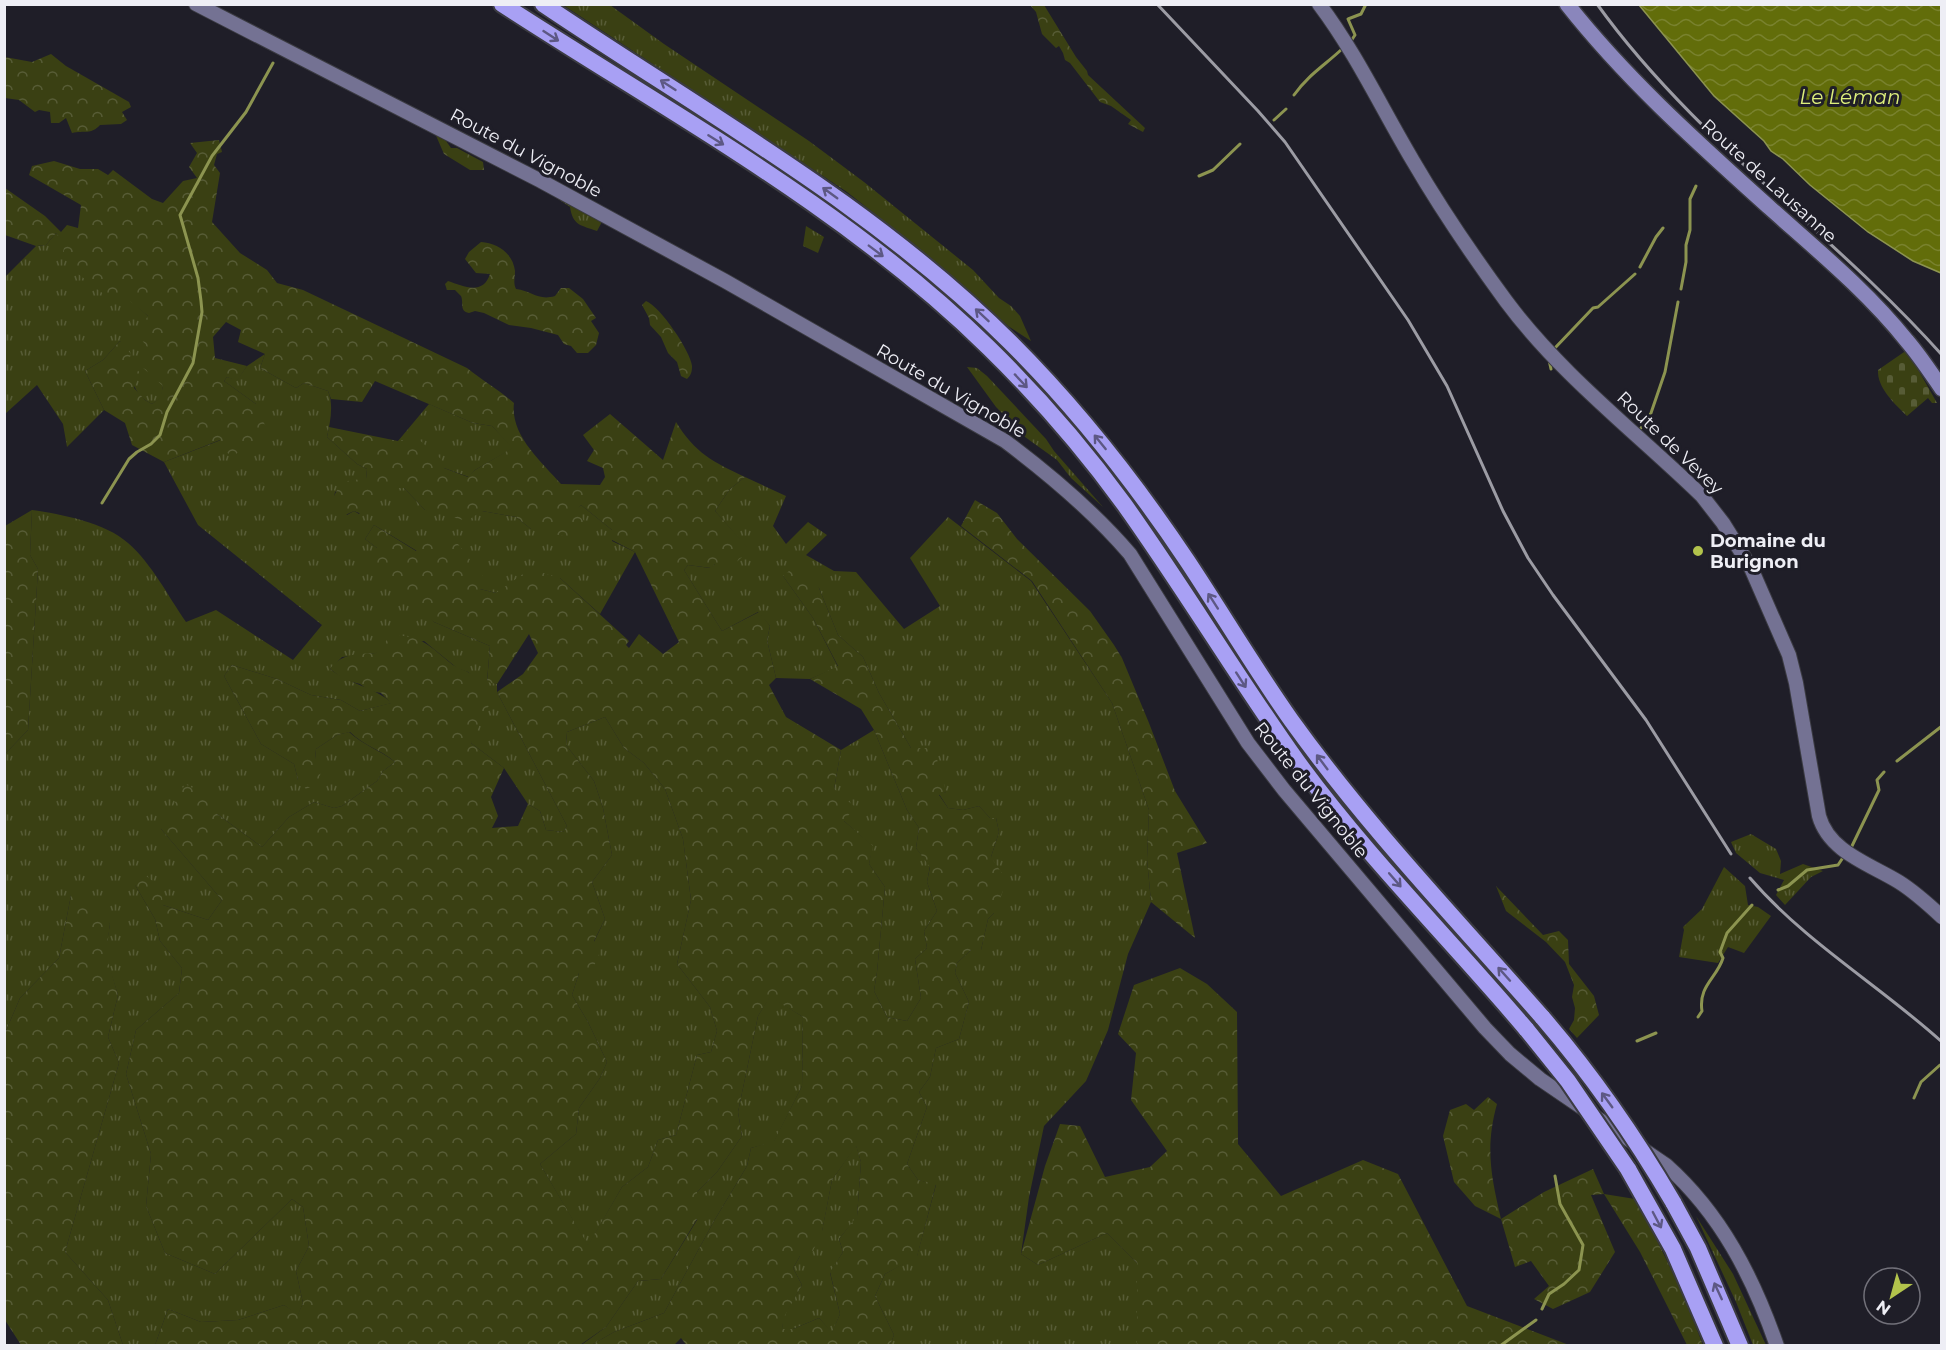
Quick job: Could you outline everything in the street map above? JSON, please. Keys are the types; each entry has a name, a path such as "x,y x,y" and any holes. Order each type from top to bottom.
{"highway":[{"path":"501,4 766,172 827,214 918,284 988,346 1051,413 1109,485 1163,560 1299,763 1359,840 1527,1030 1578,1095 1628,1169 1673,1249 1715,1346"},
{"path":"543,4 773,153 887,235 968,303 1010,342 1067,402 1155,514 1289,717 1358,808 1583,1066 1654,1170 1673,1202 1698,1248 1740,1346"}],"main road":[{"name":"Route de Lausanne","path":"1568,4 1605,51 1662,110 1840,271 1883,313 1907,341 1941,389"}],"street":[{"name":"Route du Vignoble","path":"196,4 541,180 725,281 995,435 1032,461 1109,531 1130,554 1248,742 1284,790 1485,1028 1519,1062 1566,1098 1647,1150 1685,1182 1706,1205 1725,1232 1749,1275 1777,1346"},
{"name":"Route de Vevey","path":"1319,4 1340,33 1434,194 1479,264 1523,323 1549,354 1702,496 1723,523 1759,585 1789,655 1819,816 1826,833 1845,851 1913,891 1941,917"}],"green space":[{"path":"563,5 610,5 809,141 973,270 999,298 1020,316 1031,341 1008,326 927,255 847,192"},
{"path":"1030,5 1044,5 1088,75 1145,128 1143,132 1128,124 1131,120 1111,106 1100,102 1070,63 1065,60 1059,46 1056,48 1042,34 1036,12"},
{"path":"51,54 66,66 129,102 131,107 122,112 127,120 121,124 100,125 90,131 72,133 66,118 59,123 51,123 50,112 39,110 35,112 19,100 5,98 5,57 32,62"},
{"path":"434,131 444,138 451,148 457,148 483,162 484,170 470,170 444,154"},
{"path":"219,140 222,152 217,154 214,165 220,173 212,222 240,253 267,270 277,283 303,290 467,368 514,403 514,415 522,437 536,457 561,484 600,485 605,477 603,468 587,461 594,450 583,435 610,414 663,460 676,422 698,449 723,466 745,477 730,489 715,511 750,550 732,566 723,568 715,564 711,568 688,565 684,570 722,631 759,612 770,626 767,640 776,678 769,685 786,717 841,750 834,789 855,807 844,821 873,846 869,864 885,887 874,991 887,1017 907,1021 921,998 915,959 927,948 924,931 937,911 927,882 930,867 916,848 919,828 907,810 874,730 861,709 810,679 838,666 813,618 783,576 795,566 819,588 838,635 863,657 879,693 911,748 934,748 946,792 939,795 948,808 963,810 979,806 990,818 996,818 999,832 991,857 1007,881 994,913 988,919 981,950 971,950 957,963 955,973 969,1002 959,1039 936,1048 930,1077 919,1092 927,1107 907,1164 918,1180 936,1184 917,1257 885,1274 875,1296 894,1335 890,1345 687,1346 681,1338 674,1345 593,1345 614,1332 664,1313 747,1166 751,1148 774,1141 802,1086 803,1017 770,997 758,1016 738,1112 742,1136 717,1172 697,1192 697,1219 661,1279 638,1281 606,1327 580,1345 155,1345 168,1309 201,1322 238,1320 284,1305 298,1314 303,1303 296,1271 309,1246 303,1207 292,1199 215,1274 165,1253 146,1206 151,1154 126,1074 136,1030 179,993 182,968 160,941 155,919 135,885 145,875 161,888 163,905 208,920 222,900 161,829 185,784 212,798 217,814 262,847 289,817 314,802 334,808 342,806 377,781 383,771 395,762 350,732 337,735 316,749 315,759 322,769 317,784 306,789 298,780 294,764 261,744 224,676 232,665 277,679 311,695 341,700 360,711 391,703 381,693 370,691 360,684 345,680 330,669 334,664 345,657 356,654 376,653 391,635 411,637 425,643 453,665 474,676 492,699 471,743 504,768 491,797 498,816 492,828 518,826 528,804 540,811 546,830 563,832 567,826 497,692 523,674 538,653 529,634 497,684 487,682 490,646 434,622 371,563 377,548 365,539 374,525 416,551 423,542 458,544 484,578 480,589 496,593 530,569 560,578 629,641 626,645 629,648 639,634 663,654 679,642 635,552 612,540 612,530 581,505 577,510 589,529 577,539 531,529 516,517 482,511 467,521 425,510 404,488 379,488 381,498 376,499 369,512 364,515 354,511 341,517 330,505 336,492 346,482 366,479 367,469 357,464 327,437 329,427 398,441 416,437 441,459 444,468 468,477 475,470 512,448 492,426 473,423 375,381 362,402 331,399 328,391 304,383 296,388 260,368 265,354 238,342 241,330 226,322 213,337 215,358 247,366 237,381 227,377 224,381 256,404 273,444 257,439 233,456 218,448 220,440 164,462 132,445 125,423 104,410 85,371 103,360 120,341 131,354 129,360 140,373 134,388 152,404 160,398 163,386 141,366 149,350 137,333 148,316 125,297 115,303 72,269 63,252 65,243 56,233 46,245 36,246 5,235 5,188 45,216 61,232 67,225 78,228 81,205 29,175 32,166 54,161 80,169 98,169 108,175 113,170 152,199 163,203 183,181 197,178 189,167 197,153 190,143","holes":["605,717 624,748 644,763 665,789 683,839 691,900 677,964 710,1007 717,1031 711,1052 697,1055 676,1135 658,1140 648,1167 622,1187 588,1245 540,1164 576,1134 579,1108 600,1078 607,1062 572,995 579,973 591,973 600,952 594,941 605,919 592,882 612,855 603,808 594,781 566,745 567,732","856,1146 861,1162 857,1216 839,1239 843,1252 830,1272 840,1314 832,1332 819,1318 793,1329 782,1329 784,1317 802,1285 793,1268 800,1256 810,1257 822,1232 832,1180"]},
{"path":"546,191 603,220 597,231 579,224 573,218 570,207"},
{"path":"806,226 824,237 818,253 803,246"},
{"path":"56,233 148,316 149,350 163,386 161,398 152,404 140,395 136,390 128,359 120,341 103,360 85,371 104,410 67,447 63,424 37,385 5,414 5,277 36,246 46,245"},
{"path":"481,242 493,244 508,254 514,265 516,289 539,297 549,297 555,296 561,288 569,288 583,299 596,318 591,321 599,333 596,345 588,353 577,353 571,346 564,344 558,335 509,325 484,313 466,312 462,306 461,296 455,290 447,290 445,284 448,281 472,288 483,285 487,281 490,274 476,273 465,259 469,252"},
{"path":"646,301 659,311 674,330 686,351 692,366 687,379 681,376 677,362 668,353 661,337 650,325 642,305"},
{"path":"1907,350 1937,403 1932,403 1928,398 1907,416 1892,401 1880,383 1878,370"},
{"path":"265,354 260,368 296,388 304,383 328,391 331,408 327,437 357,464 367,469 366,480 354,480 335,492 334,497 347,515 354,511 359,514 379,488 404,488 425,510 482,511 516,517 531,529 577,509 581,505 612,530 612,541 635,552 600,614 560,578 496,593 480,589 374,525 365,539 377,548 434,622 490,646 487,681 497,684 497,692 567,826 563,832 546,830 540,811 528,804 504,768 471,743 478,681 468,672 457,668 424,641 376,653 342,657 330,669 392,703 360,711 341,700 311,695 277,679 232,665 224,676 261,744 294,764 298,780 315,759 316,749 337,735 349,732 395,762 383,771 377,781 342,806 334,808 314,802 289,817 262,847 217,814 161,829 222,900 208,920 163,905 135,885 155,919 160,941 182,968 179,993 136,1030 126,1074 151,1154 146,1206 165,1253 215,1274 292,1199 303,1207 309,1246 296,1271 303,1303 298,1315 284,1305 238,1320 201,1322 168,1309 155,1345 123,1345 108,1300 65,1252 119,1063 108,1037 118,995 105,954 110,924 71,895 59,958 20,998 5,1033 5,754 28,730 38,569 30,555 32,510 83,520 119,536 145,561 186,622 216,610 293,660 322,625 198,525 164,462 221,440 256,404 224,381 227,377 237,380 247,366"},
{"path":"967,367 977,368 987,376 1046,439 1103,507 1071,478 1057,460 1011,427"},
{"path":"429,404 473,423 492,426 513,448 475,470 469,477 444,468 398,441"},
{"path":"745,477 786,496 773,526 786,544 808,522 827,535 806,555 834,571 856,572 904,629 940,606 910,558 948,517 1031,581 1112,703 1149,810 1147,859 1151,902 1128,954 1108,1030 1086,1081 1044,1126 1029,1197 1021,1254 1038,1265 1107,1233 1137,1263 1137,1345 890,1345 894,1335 875,1296 885,1274 917,1256 936,1185 918,1180 907,1164 927,1107 919,1092 930,1077 936,1048 959,1039 969,1002 955,973 957,963 971,950 981,950 988,919 994,913 991,857 999,832 996,818 990,818 979,806 963,810 948,808 939,794 946,792 911,748 879,693 863,657 838,635 819,588 783,576 813,618 838,667 810,679 776,678 767,640 770,626 758,612 722,631 684,570 688,565 710,568 749,550 715,511 730,489"},
{"path":"975,500 997,513 1017,539 1090,611 1122,658 1175,791 1207,843 1177,853 1195,938 1151,902 1147,859 1149,810 1112,703 1032,581 961,526"},
{"path":"32,510 30,555 38,569 28,730 5,754 5,526"},
{"path":"605,717 624,748 644,763 665,789 683,839 691,900 677,964 710,1007 717,1031 711,1052 697,1055 676,1135 658,1140 648,1167 622,1187 588,1246 540,1164 576,1134 579,1108 600,1078 607,1062 572,995 579,973 605,919 592,882 612,855 603,808 594,781 566,745 567,732"},
{"path":"874,730 907,810 919,828 916,848 930,866 927,882 937,911 924,931 927,948 915,959 921,998 907,1021 887,1017 874,991 885,887 869,864 872,846 844,821 834,789 841,750"},
{"path":"1751,834 1776,849 1781,861 1780,874 1803,864 1823,871 1811,877 1785,905 1776,895 1784,880 1760,873 1736,853 1731,842"},
{"path":"1724,867 1745,886 1748,905 1758,907 1771,916 1744,953 1728,947 1718,963 1679,957 1683,927 1702,909"},
{"path":"1496,886 1543,935 1559,931 1568,940 1569,964 1594,996 1599,1015 1577,1038 1569,1029 1574,1020 1575,1008 1572,997 1574,985 1565,962 1546,942 1506,911"},
{"path":"84,892 110,924 106,954 118,995 108,1037 119,1063 65,1252 108,1300 123,1345 21,1345 5,1320 5,1033 20,998 59,958 71,895"},
{"path":"1180,968 1207,984 1237,1012 1238,1144 1281,1196 1363,1160 1398,1174 1467,1306 1569,1345 1137,1345 1137,1263 1107,1233 1038,1265 1021,1254 1045,1166 1060,1124 1080,1126 1105,1177 1150,1167 1167,1151 1131,1100 1136,1053 1118,1034 1134,985"},
{"path":"770,996 803,1017 802,1086 774,1142 751,1148 747,1166 664,1313 614,1332 593,1345 580,1346 606,1327 638,1281 661,1279 697,1220 697,1192 717,1172 742,1136 738,1112 758,1016"},
{"path":"1488,1097 1497,1104 1490,1148 1494,1189 1501,1219 1475,1206 1454,1182 1443,1136 1450,1110 1466,1104 1474,1110"},
{"path":"856,1145 861,1162 857,1217 839,1239 843,1252 830,1273 840,1314 832,1333 819,1318 793,1329 782,1329 783,1317 802,1285 793,1268 800,1256 822,1231 832,1180"},
{"path":"1593,1169 1604,1194 1591,1195 1615,1252 1590,1292 1553,1309 1534,1299 1549,1286 1531,1261 1515,1267 1501,1219 1544,1192"},
{"path":"1604,1194 1635,1199 1672,1271 1703,1345 1687,1345 1640,1252"},
{"path":"1696,1216 1733,1274 1766,1345 1753,1345 1736,1302"}],"water":[{"name":"Le Léman","path":"1639,5 1941,5 1941,273 1913,261 1868,232 1771,151 1764,141 1714,96"}],"waterway":[{"path":"1351,41 1355,35 1348,19 1361,14 1366,4"},
{"path":"1294,95 1311,76 1342,49"},
{"path":"102,503 129,459 160,435 167,412 193,363 202,312 198,278 180,215 212,156 246,112 273,63"},
{"path":"1274,120 1286,109"},
{"path":"1199,176 1213,170 1240,144"},
{"path":"1681,289 1690,230 1690,199 1696,186"},
{"path":"1640,267 1663,228"},
{"path":"1554,349 1593,308 1598,307 1635,274"},
{"path":"1641,428 1651,413 1665,372 1678,302"},
{"path":"1549,360 1551,369"},
{"path":"1897,761 1942,726"},
{"path":"1851,848 1879,790 1877,780 1884,772"},
{"path":"1778,890 1788,886 1807,870 1838,865 1844,856"},
{"path":"1698,1017 1702,1011 1705,989 1723,958 1720,952 1727,933 1752,905"},
{"path":"1637,1041 1656,1033"},
{"path":"1914,1098 1921,1082 1940,1065"},
{"path":"1542,1309 1549,1294 1579,1270 1583,1245 1560,1204 1555,1176"},
{"path":"1500,1346 1536,1320"}],"railway":[{"path":"1157,4 1285,142 1408,320 1447,386 1503,511 1528,558 1646,720 1731,854"},
{"path":"1597,4 1635,53 1676,98 1900,310 1942,355"},
{"path":"1750,878 1795,923 1942,1042"}],"place":[{"name":"Domaine du Burignon","path":"1698,551"}]}
